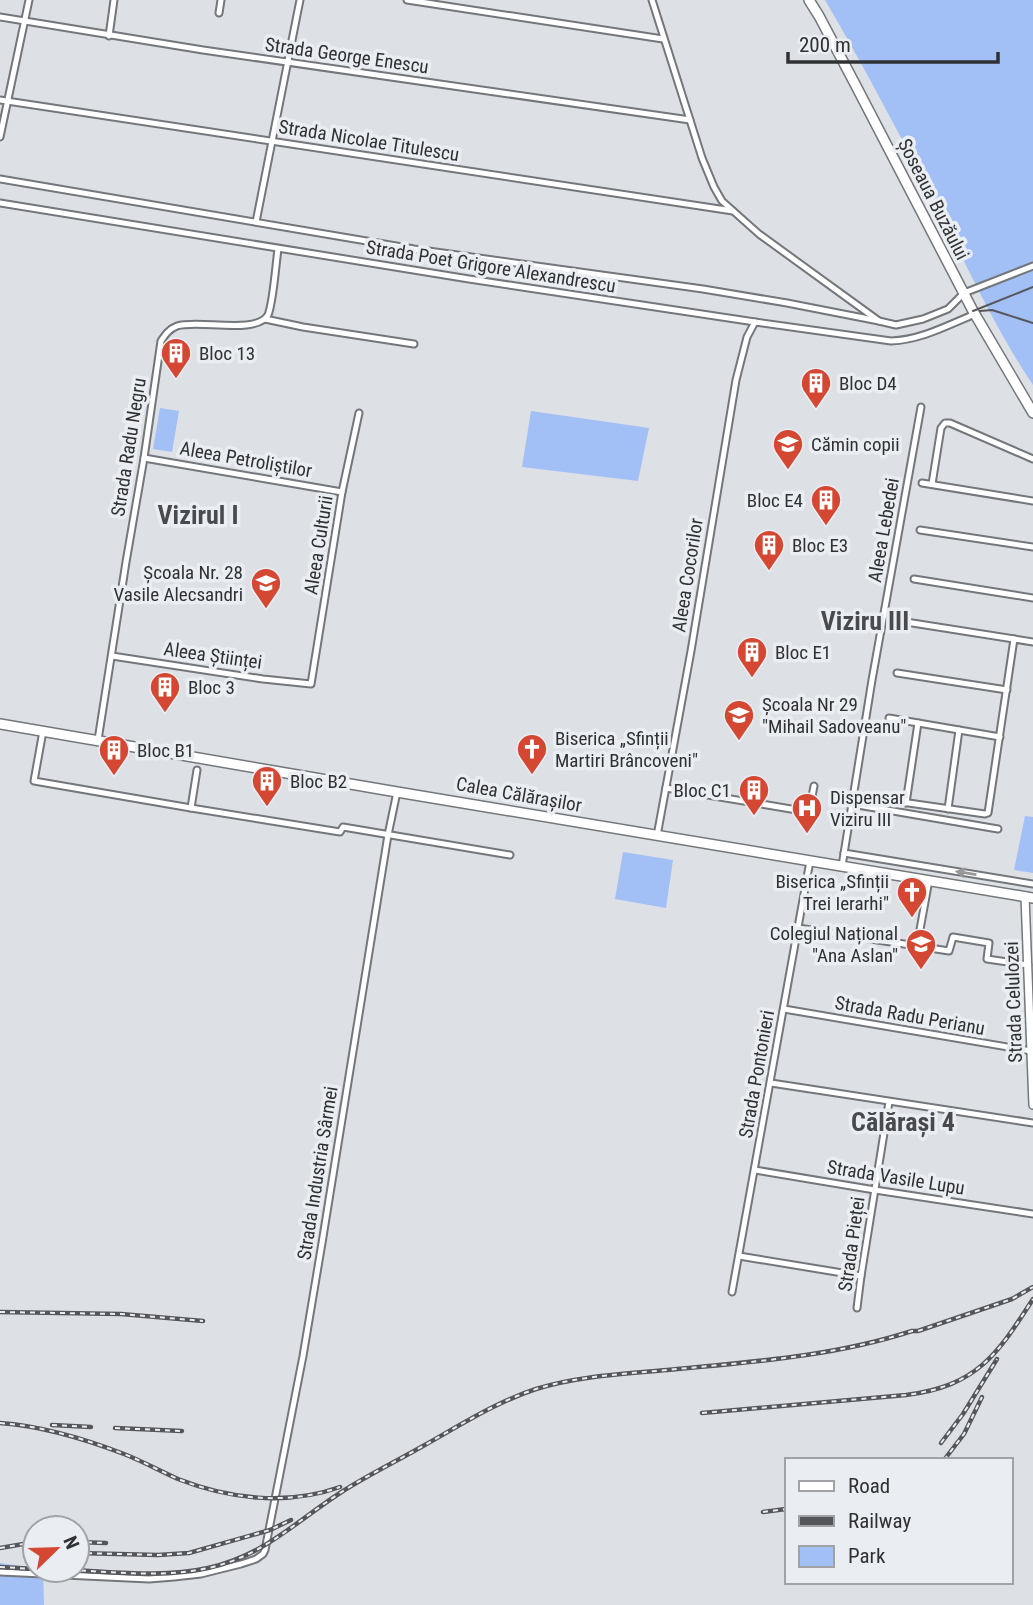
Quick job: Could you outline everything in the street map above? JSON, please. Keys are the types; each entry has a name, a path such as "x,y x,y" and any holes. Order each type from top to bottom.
{"main road":[{"name":"Șoseaua Buzăului","path":"808,0 819,16 975,314 1033,413"},
{"name":"Calea Călărașilor","path":"0,724 1029,897"}],"street":[{"path":"0,137 29,0"},
{"path":"108,36 114,0"},
{"path":"219,13 221,0"},
{"path":"256,222 300,0"},
{"path":"407,0 663,39"},
{"path":"652,0 713,187 722,201 776,247 879,321"},
{"name":"Strada George Enescu","path":"0,17 108,36 690,120"},
{"name":"Strada Nicolae Titulescu","path":"0,100 733,211"},
{"name":"Strada Poet Grigore Alexandrescu","path":"0,179 414,249 703,289 896,325 915,322 948,309 964,293 1033,266"},
{"name":"Strada Poet Grigore Alexandrescu","path":"0,203 278,249 891,341 922,336 975,314"},
{"path":"278,249 270,309 265,319 414,344"},
{"name":"Strada Radu Negru","path":"98,740 161,341 167,332 176,326 253,324 265,319"},
{"name":"Aleea Cocorilor","path":"657,836 736,380 747,337 755,322"},
{"name":"Aleea Lebedei","path":"842,866 920,407"},
{"name":"Aleea Culturii","path":"311,684 342,492 359,413"},
{"path":"932,484 941,428 945,423 1033,459"},
{"name":"Aleea Petroliștilor","path":"144,458 342,492"},
{"path":"922,482 1033,501"},
{"path":"920,530 1033,547"},
{"path":"914,579 1033,598"},
{"path":"906,622 1033,642"},
{"path":"853,795 988,813 1014,639"},
{"name":"Aleea Științei","path":"111,656 311,684"},
{"path":"897,673 1007,690"},
{"path":"889,718 1000,737"},
{"path":"906,803 918,723"},
{"path":"948,809 959,730"},
{"path":"43,731 34,781 340,832 343,827 510,855"},
{"path":"191,808 197,770"},
{"path":"666,788 809,812 814,786"},
{"name":"Strada Industria Sârmei","path":"0,1572 162,1578 201,1574 241,1564 260,1556 265,1550 303,1356 397,792"},
{"path":"852,804 998,829"},
{"path":"844,853 1033,884"},
{"name":"Strada Pontonieri","path":"732,1292 810,861"},
{"path":"917,946 929,880"},
{"name":"Strada Celulozei","path":"1029,897 1028,965 1033,1105"},
{"path":"799,928 950,951 953,937 989,943 987,959 1028,965"},
{"name":"Strada Radu Perianu","path":"784,1009 1031,1051"},
{"path":"771,1083 1033,1123"},
{"name":"Strada Pieței","path":"857,1308 889,1102"},
{"name":"Strada Vasile Lupu","path":"755,1170 1033,1214"},
{"path":"740,1256 861,1276"}],"green space":[{"path":"825,0 1033,0 1033,385 997,325 901,137"},
{"path":"160,408 179,411 172,452 153,449"},
{"path":"531,411 649,428 638,481 522,467"},
{"path":"1025,816 1033,817 1033,873 1014,870"},
{"path":"623,852 673,860 666,908 615,899"},
{"path":"0,1563 21,1566 21,1584 43,1584 44,1605 0,1605"}],"tram line":[{"path":"973,311 1033,287"},
{"path":"980,311 992,310 1033,323"}],"railway":[{"path":"91,1571 174,1573 228,1563 262,1547 370,1475 492,1407 536,1389 601,1376 759,1361 852,1347 918,1331 1012,1299 1033,1287"},
{"path":"702,1413 906,1395 951,1384 983,1365 996,1352 1033,1299"},
{"path":"0,1312 121,1314 203,1321"},
{"path":"941,1443 963,1414 997,1359"},
{"path":"946,1458 964,1434 982,1397"},
{"path":"0,1423 79,1438 197,1486 238,1495 258,1498 300,1497 340,1487"},
{"path":"52,1425 91,1427"},
{"path":"115,1428 182,1431"},
{"path":"763,1512 785,1509"},
{"path":"91,1553 189,1553 270,1530 291,1520"},
{"path":"91,1542 106,1543"},
{"path":"0,1548 21,1544"},
{"path":"0,1567 21,1568"}],"place":[{"name":"Bloc 13","path":"176,380"},
{"name":"Bloc D4","path":"816,410"},
{"name":"Cămin copii","path":"788,471"},
{"name":"Bloc E4","path":"826,527"},
{"name":"Bloc E3","path":"769,572"},
{"name":"Școala Nr. 28 Vasile Alecsandri","path":"266,610"},
{"name":"Bloc E1","path":"752,679"},
{"name":"Bloc 3","path":"165,714"},
{"name":"Școala Nr 29 \"Mihail Sadoveanu\"","path":"739,742"},
{"name":"Biserica „Sfinții Martiri Brâncoveni\"","path":"532,776"},
{"name":"Bloc B1","path":"114,777"},
{"name":"Bloc B2","path":"267,808"},
{"name":"Bloc C1","path":"754,817"},
{"name":"Dispensar Viziru III","path":"807,835"},
{"name":"Biserica „Sfinții Trei Ierarhi\"","path":"912,919"},
{"name":"Colegiul Național \"Ana Aslan\"","path":"921,971"}],"district":[{"name":"Vizirul I","path":"198,515"},
{"name":"Viziru III","path":"865,621"},
{"name":"Călărași 4","path":"903,1122"}]}
